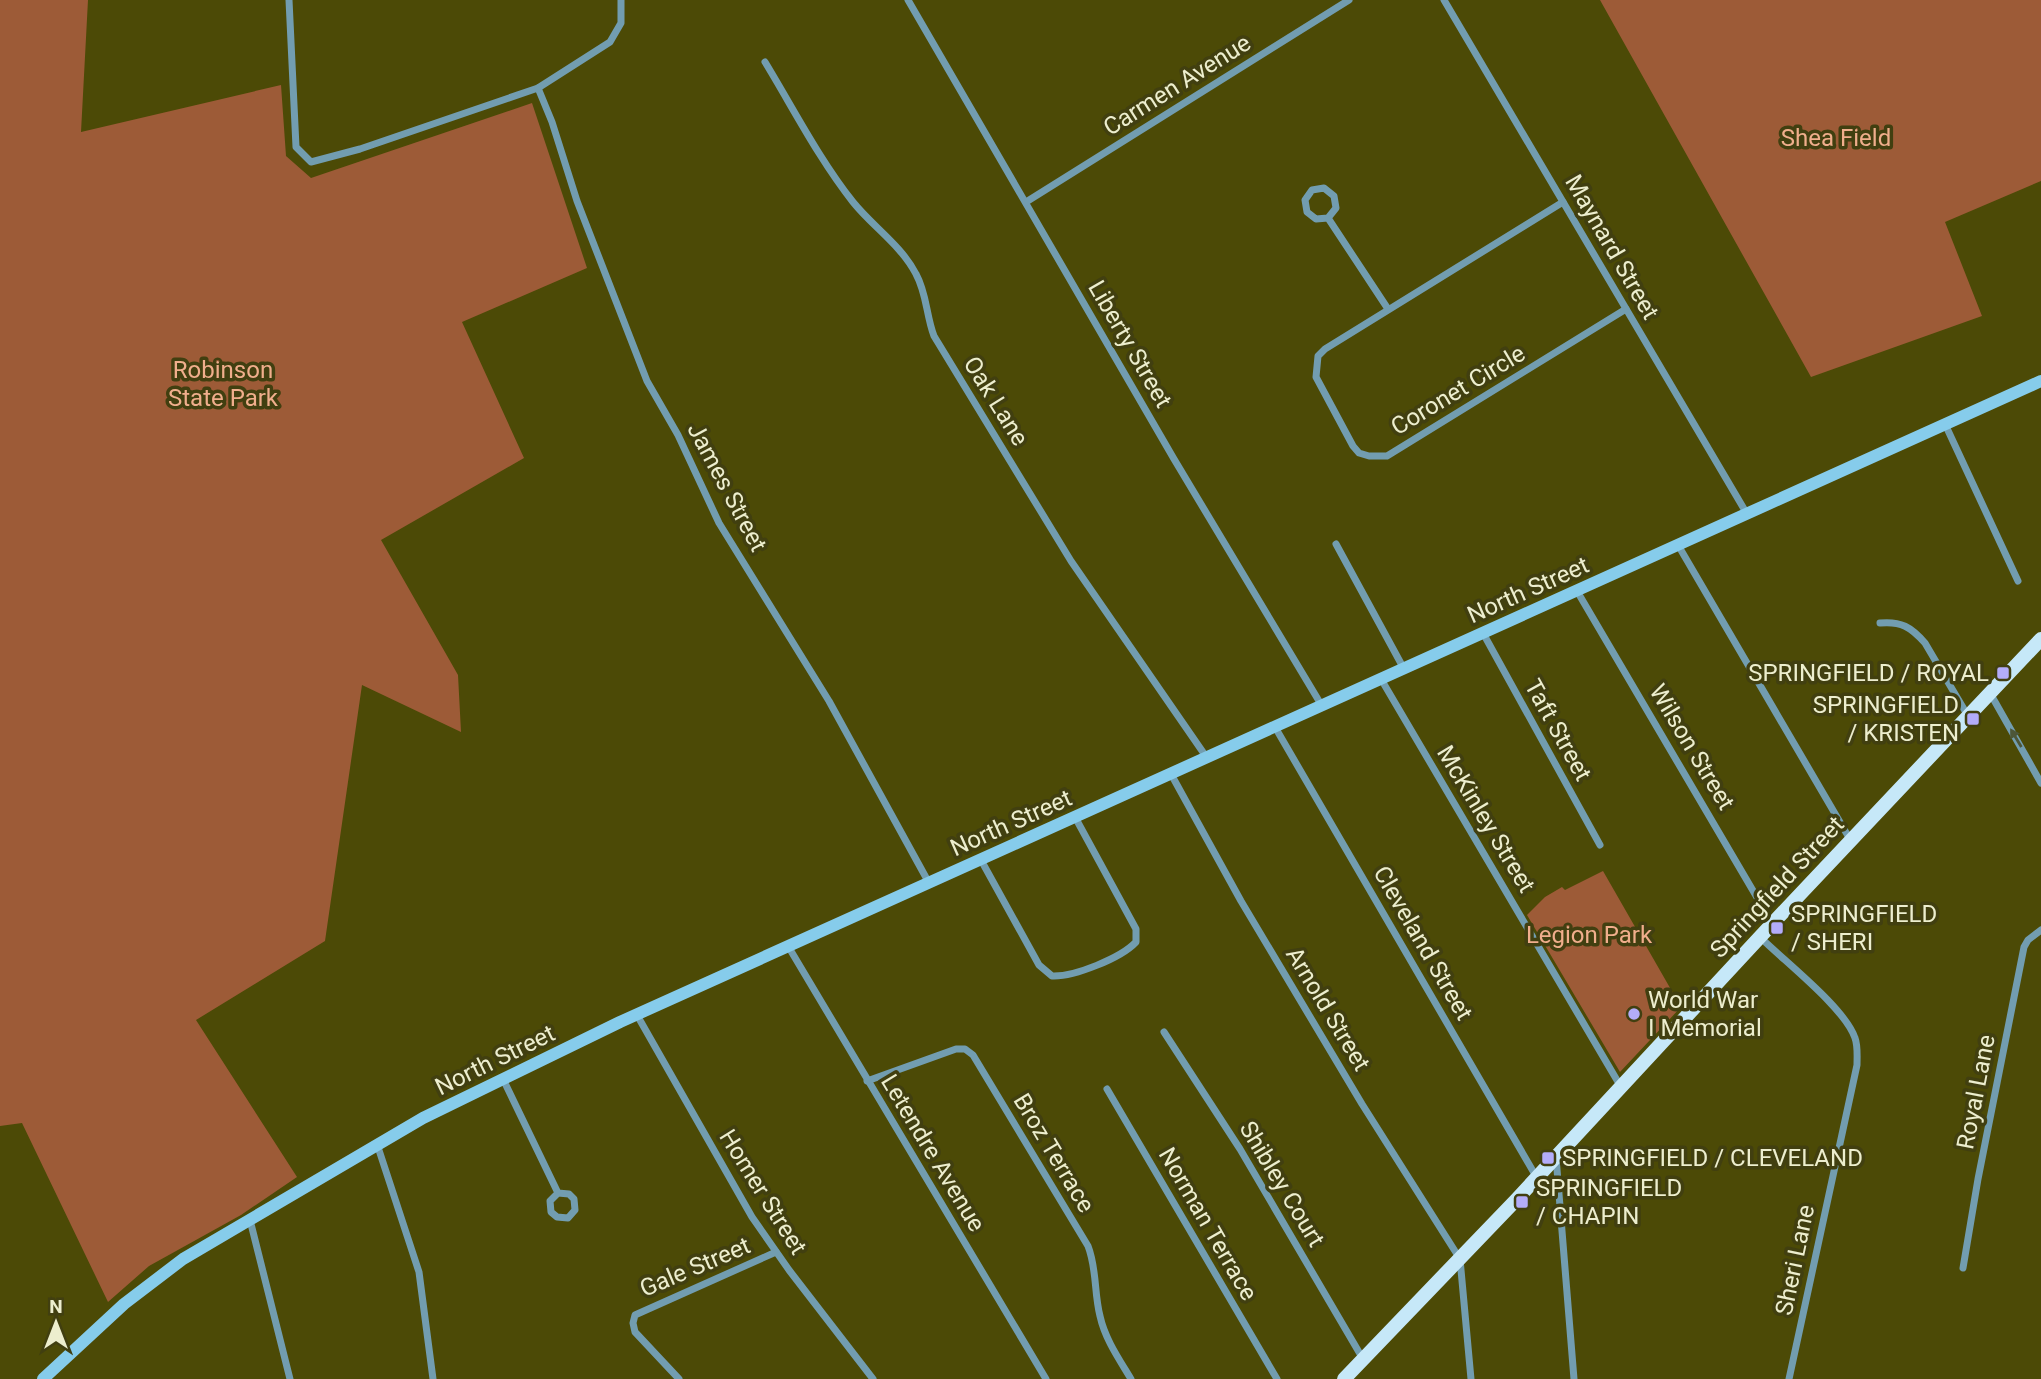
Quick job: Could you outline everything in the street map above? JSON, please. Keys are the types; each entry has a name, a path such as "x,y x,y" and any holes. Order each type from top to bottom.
{"main road":[{"name":"North Street","path":"43,1379 151,1282 183,1259 423,1118 637,1014 2041,381"},
{"name":"Springfield Street","path":"1343,1379 1537,1178 2041,639"}],"street":[{"path":"289,0 296,147 311,162 360,149 538,88 610,42 621,23 621,0"},
{"name":"Liberty Street","path":"908,0 1322,706"},
{"name":"Carmen Avenue","path":"1026,202 1349,0"},
{"name":"Maynard Street","path":"1444,0 1747,514"},
{"name":"Oak Lane","path":"765,62 841,185 867,218 907,260 925,296 933,336 1072,561 1207,758"},
{"name":"James Street","path":"538,88 552,122 577,201 647,381 678,435 719,523 829,701 929,883"},
{"path":"1324,188 1334,196 1336,208 1328,218 1316,219 1307,212 1305,200 1312,190 1324,188"},
{"name":"Coronet Circle","path":"1563,202 1334,342 1318,356 1316,377 1353,446 1359,453 1387,456 1626,309"},
{"path":"1328,218 1388,309"},
{"path":"1945,424 2018,581"},
{"path":"1336,544 1404,669"},
{"path":"1678,545 1851,842"},
{"name":"Wilson Street","path":"1577,591 1772,924"},
{"path":"1880,623 1896,622 1916,633 1925,643 1968,716"},
{"name":"Taft Street","path":"1483,634 1600,845"},
{"name":"McKinley Street","path":"1381,679 1622,1087"},
{"path":"1990,693 2041,783"},
{"name":"Cleveland Street","path":"1275,727 1537,1178"},
{"name":"Arnold Street","path":"1171,774 1241,901 1396,1161 1460,1259"},
{"path":"981,860 1045,971 1052,976 1070,976 1123,953 1136,942 1136,929 1075,817"},
{"name":"Royal Lane","path":"1963,1268 2024,947 2031,937 2041,930"},
{"name":"Sheri Lane","path":"1760,937 1841,1015 1856,1040 1857,1048 1857,1065 1789,1379"},
{"name":"Letendre Avenue","path":"788,946 1046,1379"},
{"name":"Homer Street","path":"637,1014 744,1204 776,1252 873,1379"},
{"name":"Shibley Court","path":"1164,1032 1240,1149 1363,1359"},
{"name":"Broz Terrace","path":"867,1081 956,1049 965,1049 973,1055 1088,1246 1104,1330 1131,1379"},
{"path":"503,1079 558,1193"},
{"name":"Norman Terrace","path":"1107,1088 1277,1379"},
{"path":"377,1144 419,1272 433,1379"},
{"path":"1556,1157 1574,1379"},
{"path":"250,1220 290,1379"},
{"name":"Gale Street","path":"679,1379 634,1329 633,1321 639,1311 776,1252"},
{"path":"1460,1259 1471,1379"}],"green space":[{"name":"Robinson State Park","path":"0,0 88,0 81,132 281,85 286,156 311,178 532,103 587,268 462,322 524,458 381,540 458,675 461,732 362,685 325,941 196,1020 297,1177 241,1215 149,1266 108,1302 22,1123 0,1126"},
{"name":"Shea Field","path":"1600,0 2041,0 2041,181 1945,222 1982,316 1811,377"},
{"name":"Legion Park","path":"1603,871 1681,1007 1620,1072 1527,915 1545,897 1562,887 1565,890"}],"place":[{"name":"SPRINGFIELD / ROYAL","path":"2003,673"},
{"name":"SPRINGFIELD / KRISTEN","path":"1973,719"},
{"name":"SPRINGFIELD / SHERI","path":"1777,928"},
{"name":"World War I Memorial","path":"1634,1014"},
{"name":"SPRINGFIELD / CLEVELAND","path":"1548,1158"},
{"name":"SPRINGFIELD / CHAPIN","path":"1522,1202"}]}
